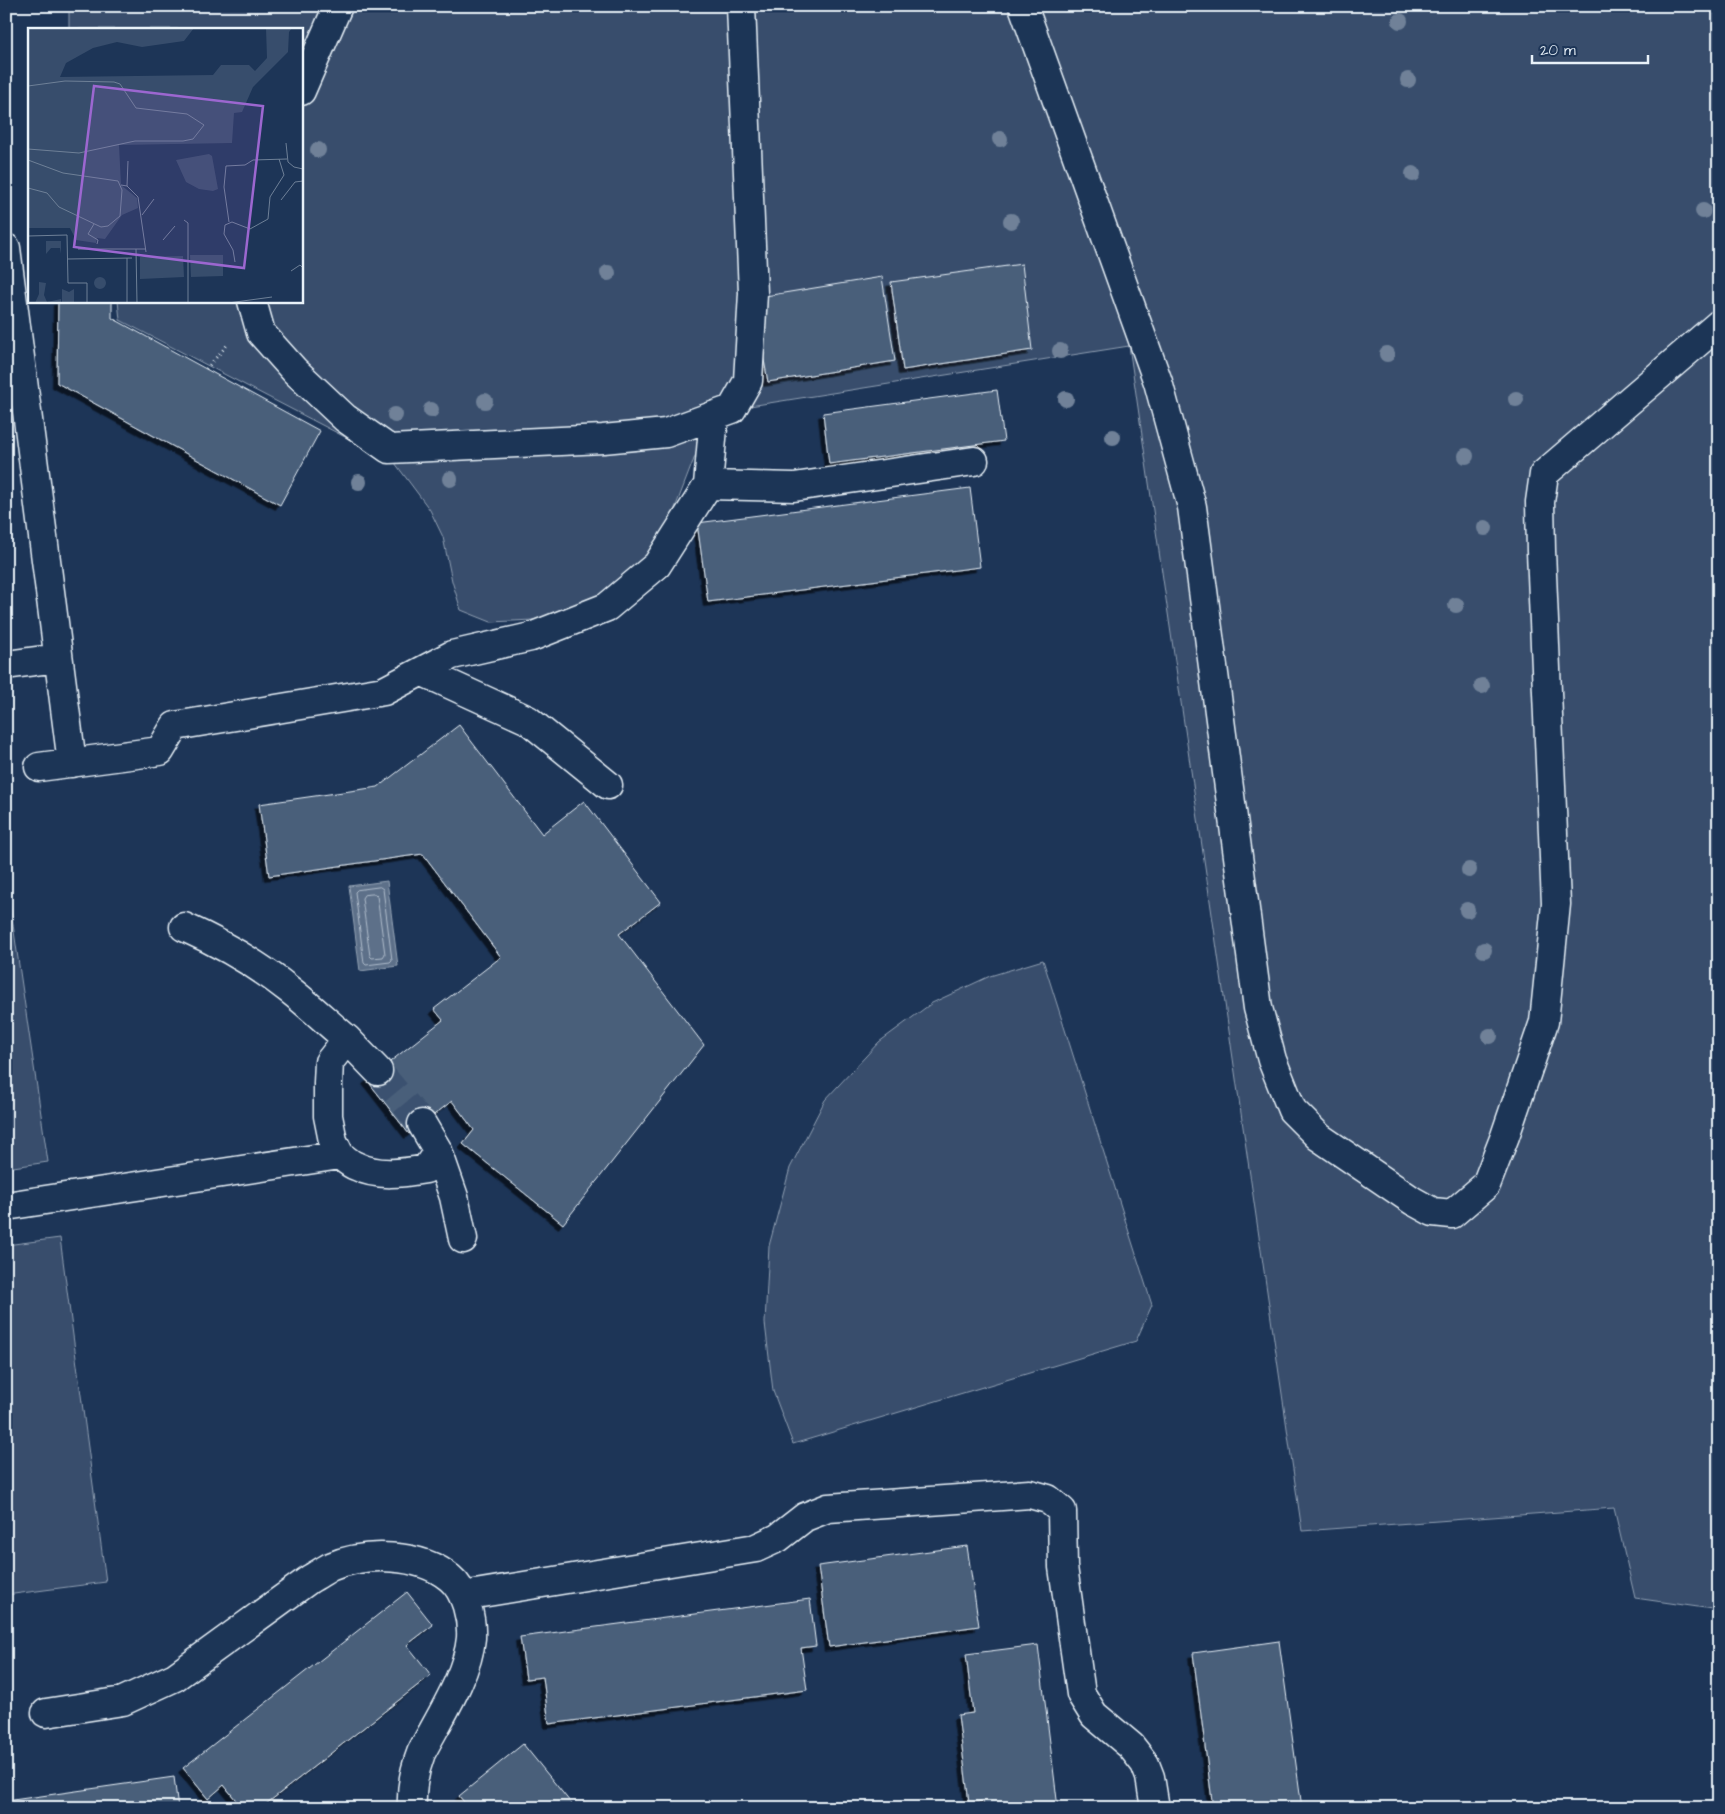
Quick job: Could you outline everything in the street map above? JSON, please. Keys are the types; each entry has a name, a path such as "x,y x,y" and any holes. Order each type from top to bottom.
{"street":[{"path":"302,90 338,6"},
{"path":"252,302 260,333 295,371 345,418 389,449 603,439 666,433 732,409 748,381 753,293 742,6"},
{"path":"1023,6 1158,382 1192,507 1258,1008 1272,1060 1292,1110 1319,1137 1413,1201 1433,1212 1452,1214 1486,1185 1544,1022 1556,904 1541,541 1540,502 1544,474 1719,324"},
{"path":"6,248 72,763"},
{"path":"39,768 160,751 175,726 384,691 452,655 531,637 608,607 657,566 708,485 714,416"},
{"path":"708,485 794,487 974,461"},
{"path":"6,664 58,658"},
{"path":"423,672 528,720 608,785"},
{"path":"184,927 246,959 290,990 346,1039 378,1071"},
{"path":"346,1039 329,1062 328,1116 334,1141 340,1155 356,1166 379,1173 400,1174 426,1170 438,1151"},
{"path":"422,1124 438,1151 454,1197 463,1239"},
{"path":"6,1206 340,1155"},
{"path":"463,1596 756,1548 778,1538 805,1517 828,1508 1030,1494 1048,1499 1062,1510 1063,1567 1081,1694 1094,1715 1131,1746 1145,1764 1150,1778 1155,1808"},
{"path":"46,1713 123,1701 175,1677 310,1579 330,1567 370,1558 389,1558 423,1563 438,1569 452,1580 463,1596 469,1615 471,1638 463,1671 421,1753 416,1767 411,1790 412,1808"}],"shaded area":[{"path":"76,6 1719,6 1719,1610 1635,1598 1614,1508 1302,1531 1129,346 712,412 672,516 646,558 598,603 533,620 491,622 461,610 452,581 443,537 430,510 395,463 120,320 118,302 302,302 302,28 69,28 69,10"},
{"path":"6,877 48,1162 6,1168"},
{"path":"1043,960 1152,1305 1136,1341 793,1444 773,1391 765,1323 769,1246 790,1168 825,1100 879,1042 932,1003 990,976"},
{"path":"60,1238 106,1582 6,1595 6,1245"}],"water":[{"path":"387,881 398,966 360,971 349,886"}],"building":[{"path":"1022,264 1032,350 903,370 891,282"},
{"path":"882,277 895,361 768,382 753,298"},
{"path":"58,302 112,302 112,318 320,431 280,505 57,383"},
{"path":"997,390 1004,441 829,464 823,413"},
{"path":"970,488 980,567 708,602 697,523"},
{"path":"459,725 542,834 584,801 661,902 619,934 704,1045 563,1224 463,1144 474,1130 452,1101 409,1134 367,1080 443,1020 434,1009 501,957 423,854 269,876 259,804 378,787"},
{"path":"967,1546 979,1626 829,1647 818,1566"},
{"path":"407,1592 433,1625 407,1645 431,1675 261,1808 242,1808 224,1785 208,1799 183,1768"},
{"path":"810,1599 816,1646 801,1648 807,1690 549,1724 543,1677 526,1679 520,1637"},
{"path":"1279,1641 1302,1808 1213,1808 1193,1653"},
{"path":"1038,1645 1058,1808 984,1808 983,1801 969,1803 958,1715 973,1713 966,1654"},
{"path":"523,1744 575,1808 469,1808 459,1796"},
{"path":"174,1777 178,1808 6,1808 6,1801"}],"tunnel":[{"path":"378,1071 422,1124"}]}
